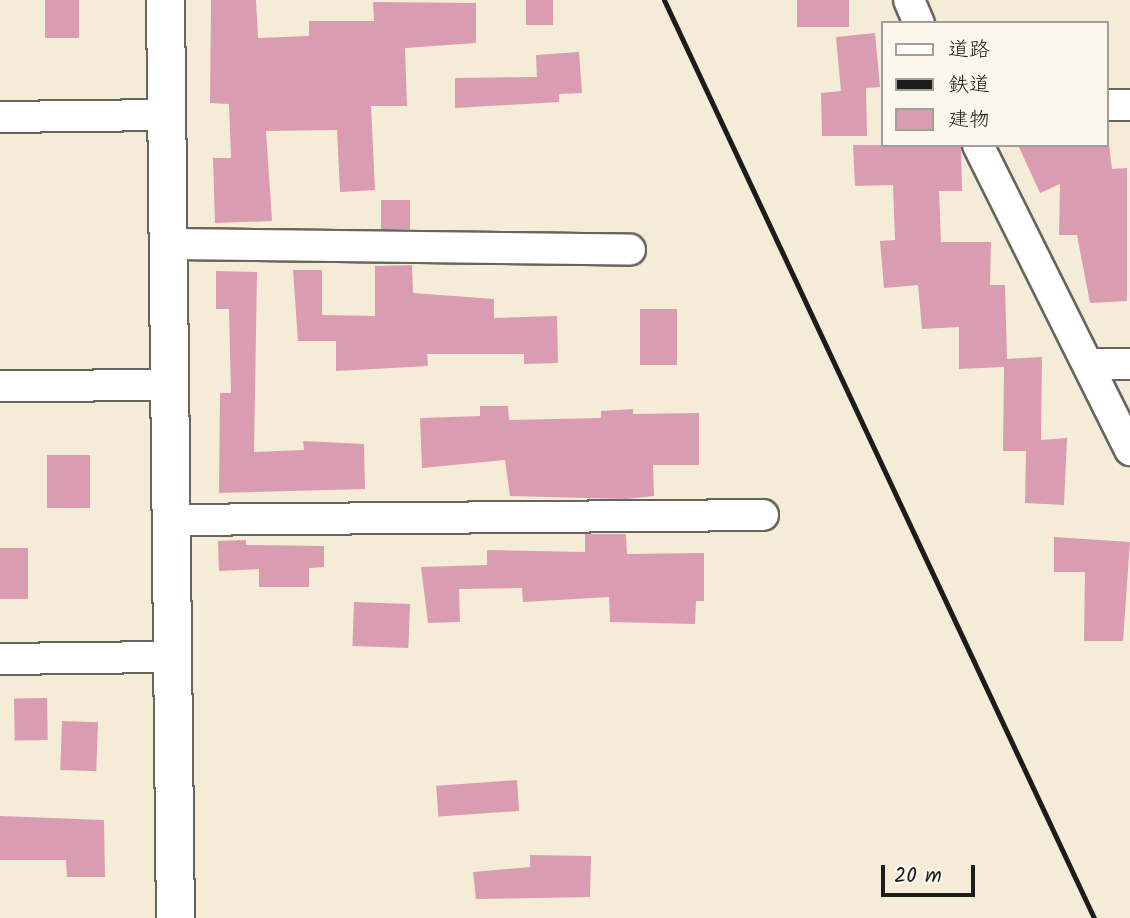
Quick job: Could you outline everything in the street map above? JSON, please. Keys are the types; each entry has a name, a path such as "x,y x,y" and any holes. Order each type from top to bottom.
{"street":[{"path":"165,0 175,918"},
{"path":"909,0 918,21"},
{"path":"1109,105 1130,105"},
{"path":"0,117 167,115"},
{"path":"979,147 1129,441"},
{"path":"168,244 630,250"},
{"path":"1089,364 1130,364"},
{"path":"0,386 170,385"},
{"path":"171,520 763,515"},
{"path":"0,659 172,657"}],"building":[{"path":"45,0 79,0 79,38 45,38"},
{"path":"211,0 256,0 258,38 309,36 309,21 374,21 373,2 476,3 476,43 405,48 407,106 371,106 375,190 340,192 337,130 266,131 272,221 215,223 213,158 231,158 229,104 210,103"},
{"path":"526,0 553,0 553,25 526,25"},
{"path":"797,0 849,0 849,27 797,27"},
{"path":"875,33 880,87 866,88 867,136 822,136 821,93 841,91 836,37"},
{"path":"579,52 582,93 559,94 559,102 455,108 455,78 537,77 536,55"},
{"path":"853,145 961,147 962,191 939,191 941,242 991,242 990,285 1005,285 1007,359 1042,357 1041,440 1067,438 1064,505 1025,503 1026,451 1003,451 1004,367 959,369 959,327 922,329 918,285 884,288 880,241 895,240 893,185 855,186"},
{"path":"1109,145 1112,169 1127,168 1127,301 1090,303 1077,235 1059,235 1060,184 1040,193 1019,147"},
{"path":"381,200 410,200 410,229 381,229"},
{"path":"412,265 413,293 494,299 494,318 557,316 558,363 524,364 524,354 427,354 428,366 336,371 336,341 298,341 293,270 322,270 322,315 375,316 375,266"},
{"path":"216,271 257,272 254,452 304,450 303,441 364,444 365,489 219,493 220,393 231,393 229,309 216,309"},
{"path":"640,309 677,309 677,365 640,365"},
{"path":"480,406 508,406 509,420 601,418 601,411 633,409 633,414 699,413 699,465 653,465 654,496 626,499 510,496 505,460 422,468 420,418 480,416"},
{"path":"47,455 90,455 90,508 47,508"},
{"path":"585,534 626,534 627,554 704,553 704,601 696,601 695,624 610,622 609,597 523,602 522,588 459,589 460,622 428,623 421,567 487,565 487,550 585,552"},
{"path":"1054,537 1130,542 1123,641 1084,641 1085,572 1054,572"},
{"path":"246,540 246,545 324,546 324,567 309,568 309,587 259,587 259,569 219,571 218,541"},
{"path":"0,548 28,548 28,599 0,599"},
{"path":"354,602 410,604 408,648 352,646"},
{"path":"47,698 48,740 15,741 14,699"},
{"path":"62,721 98,722 96,771 60,770"},
{"path":"517,780 519,811 438,817 436,786"},
{"path":"0,816 104,820 105,877 67,877 66,860 0,860"},
{"path":"530,855 591,856 590,897 476,899 473,872 530,867"}],"railway":[{"path":"664,0 1094,918"}]}
